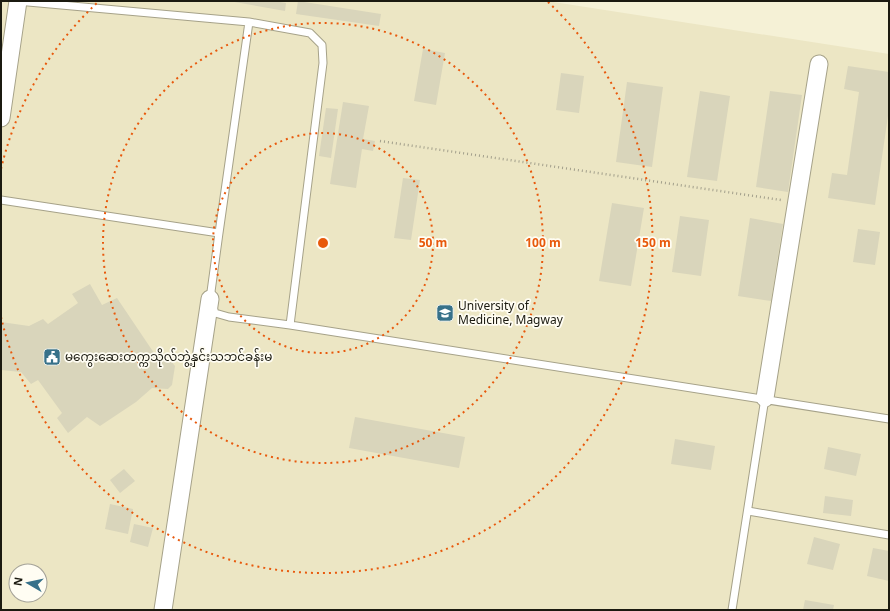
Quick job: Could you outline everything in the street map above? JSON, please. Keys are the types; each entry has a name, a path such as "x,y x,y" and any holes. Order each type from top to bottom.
{"street":[{"path":"1,118 18,1"},
{"path":"765,398 819,64"},
{"path":"163,610 210,299"}],"lane":[{"path":"14,1 249,22 310,33 322,45 323,63 290,325"},
{"path":"249,22 210,299 215,313 229,317 290,325 765,398 889,419"},
{"path":"1,200 219,233"},
{"path":"732,610 765,398"},
{"path":"748,512 889,535"}],"path":[{"path":"380,141 786,201"}],"shaded area":[{"name":"University of Medicine, Magway","path":"1,1 547,1 889,54 889,610 1,610"}],"building":[{"path":"229,1 273,1 286,3 285,11"},
{"path":"298,1 381,14 379,26 296,14"},
{"path":"423,49 445,53 436,105 414,101"},
{"path":"848,66 889,72 889,109 875,205 828,198 832,173 847,175 859,92 844,89"},
{"path":"561,73 584,76 579,113 556,110"},
{"path":"627,82 663,87 652,167 616,162"},
{"path":"700,91 730,96 717,181 687,177"},
{"path":"770,91 802,95 788,192 756,187"},
{"path":"343,102 369,106 363,139 375,141 373,151 362,149 356,188 330,184"},
{"path":"326,108 338,109 331,158 319,156"},
{"path":"403,178 420,180 411,240 394,238"},
{"path":"612,203 644,208 631,286 599,281"},
{"path":"680,216 709,220 701,276 672,272"},
{"path":"750,218 783,224 771,301 738,296"},
{"path":"858,229 880,232 875,265 853,262"},
{"path":"90,284 102,305 117,298 156,356 169,359 175,366 172,385 168,389 152,388 136,402 100,426 87,417 68,433 57,418 62,413 38,380 31,384 21,372 1,370 1,322 29,326 43,319 48,324 78,303 72,294"},
{"path":"355,417 465,437 459,468 349,448"},
{"path":"675,439 715,446 711,470 671,464"},
{"path":"828,447 861,454 856,476 824,469"},
{"path":"124,469 135,481 120,493 110,480"},
{"path":"825,496 853,500 851,516 823,513"},
{"path":"110,504 133,509 128,534 105,529"},
{"path":"134,524 153,528 148,547 130,542"},
{"path":"814,537 840,544 833,570 807,564"},
{"path":"873,548 889,551 889,581 867,576"},
{"path":"805,600 834,605 833,610 803,610"}],"place":[{"name":"University of Medicine, Magway","path":"445,313"},
{"name":"မကွေးဆေးတက္ကသိုလ်ဘွဲ့နှင်းသဘင်ခန်းမ","path":"52,357"}]}
